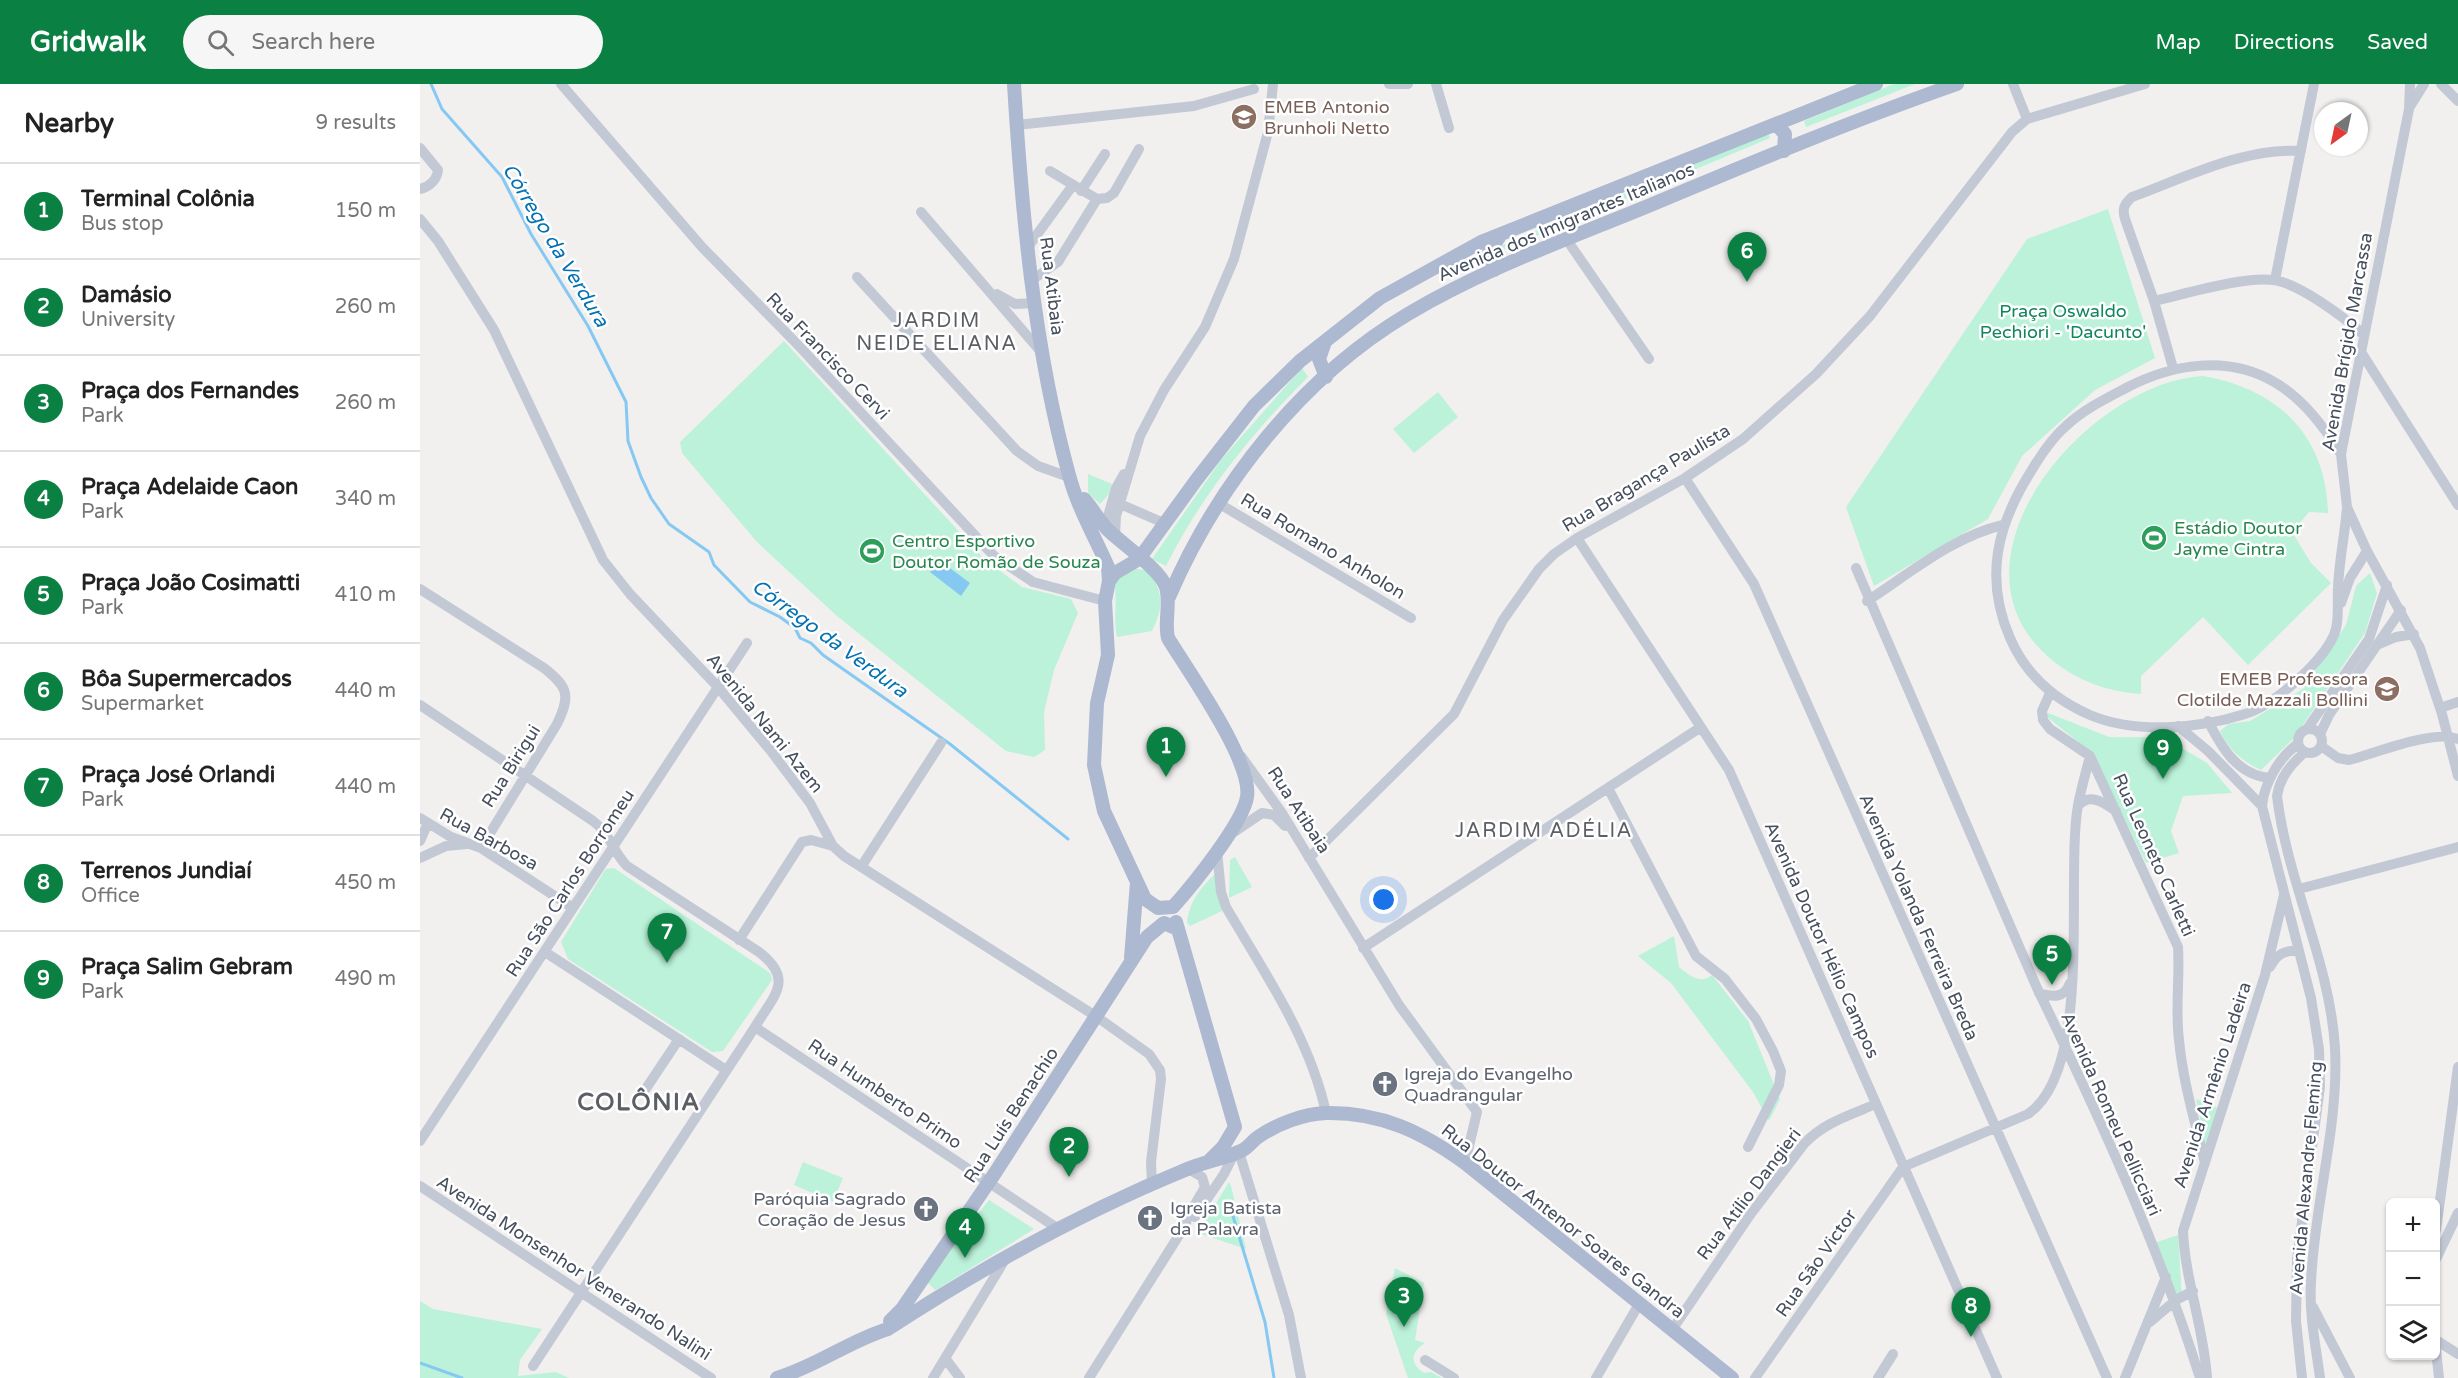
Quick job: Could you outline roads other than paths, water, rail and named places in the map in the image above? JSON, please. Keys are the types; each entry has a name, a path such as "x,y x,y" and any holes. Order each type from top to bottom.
{"main road":[{"name":"Rua Atibaia","path":"1014,84 1028,247 1042,353 1072,483 1108,567 1109,581"},
{"name":"Avenida dos Imigrantes Italianos","path":"1139,559 1254,406 1285,374 1380,298 1481,243 1876,84"},
{"name":"Avenida dos Imigrantes Italianos","path":"1169,597 1184,562 1218,503 1274,430 1326,377 1405,315 1494,270 1954,84"},
{"path":"1777,125 1785,134 1784,151"},
{"path":"1494,270 1489,252 1501,235"},
{"path":"1326,340 1319,359 1326,377"},
{"name":"Rua Atibaia","path":"1072,483 1110,532 1161,577 1169,597 1166,629 1168,638 1236,750"},
{"path":"1108,567 1110,532"},
{"path":"1139,559 1115,573 1109,581 1105,602 1108,655 1098,703 1094,765 1104,811 1148,903 1158,908 1173,908"},
{"path":"1173,908 1220,847 1247,799 1245,774 1236,750"},
{"name":"Rua Luís Benachio","path":"1130,963 1137,882"},
{"path":"1173,908 1235,1127 1245,1135 1257,1137"},
{"name":"Rua Luís Benachio","path":"868,1335 895,1317 988,1182 1147,937 1164,923 1178,929"},
{"name":"Rua Doutor Antenor Soares Gandra","path":"777,1378 814,1365 868,1335 888,1329 1010,1253 1057,1228 1184,1170 1236,1153 1257,1137 1288,1122 1326,1113 1356,1115 1409,1127 1465,1162 1732,1378"},
{"path":"1210,1160 1223,1147 1235,1127"},
{"path":"925,1274 926,1293 931,1302"}],"street":[{"name":"Rua Francisco Cervi","path":"561,84 702,247 800,347 994,556 1024,578 1105,602"},
{"path":"1110,532 1128,470 1149,417 1197,341 1234,259 1268,132 1273,84"},
{"path":"1389,84 1408,84"},
{"path":"1436,84 1449,128"},
{"path":"2013,84 2027,119"},
{"name":"Rua Bragança Paulista","path":"1309,858 1454,714 1522,591 1554,554 1577,538 1685,478 1743,439 1816,374 1870,316 2012,132 2027,119 2145,84"},
{"path":"2275,280 2314,84"},
{"name":"Avenida Brígido Marcassa","path":"2410,84 2409,109 2341,454 2347,507 2367,551 2414,634 2440,708 2453,737 2458,776"},
{"name":"Avenida Brígido Marcassa","path":"2409,109 2424,84"},
{"path":"2441,84 2458,101"},
{"path":"1017,125 1194,106 1254,89"},
{"path":"420,148 438,170 436,178 420,189"},
{"path":"1050,171 1097,199 1107,198 1114,193 1140,149"},
{"path":"2173,368 2154,301 2122,211 2125,203 2132,197 2227,163 2281,150 2301,151"},
{"path":"1028,247 1105,154"},
{"path":"1032,280 1058,262 1097,199"},
{"path":"921,212 1042,353"},
{"name":"Avenida Nami Azem","path":"420,219 438,240 486,315 603,560 630,594 717,686 810,803 832,846 861,867 1096,1017 1149,1054 1160,1070 1150,1162 1152,1184"},
{"path":"1567,240 1649,358"},
{"path":"857,277 1017,451 1038,466 1072,483"},
{"path":"2154,301 2238,283 2275,280 2327,306 2364,335"},
{"path":"989,289 1015,304 1034,303"},
{"path":"2361,352 2458,505"},
{"path":"2341,454 2299,400 2274,382 2231,367 2173,368 2144,379 2111,396 2065,426 2045,448 2013,500 2003,525 1996,567 1998,594 2007,629 2028,672 2050,693 2073,708 2117,725 2149,728 2178,726 2246,714 2273,698 2308,670 2334,635 2347,507"},
{"path":"1110,532 1116,488 1128,470"},
{"name":"Avenida Yolanda Ferreira Breda","path":"1685,478 1754,584 2107,1378"},
{"name":"Rua Romano Anholon","path":"1218,503 1411,618"},
{"path":"1120,504 1166,524"},
{"path":"1868,601 1953,546 1990,528 2003,525"},
{"name":"Avenida Doutor Hélio Campos","path":"1577,538 1729,770 1997,1378"},
{"path":"2338,611 2350,578 2367,551"},
{"name":"Avenida Romeu Pellicciari","path":"1856,568 1868,601 2039,993 2066,1048 2176,1300 2200,1378"},
{"path":"2302,748 2300,734 2307,729 2369,639 2387,585"},
{"name":"Rua Birigui","path":"420,589 544,668 563,686 566,700 557,723 524,773 481,848"},
{"path":"2321,746 2320,734 2329,715 2401,610"},
{"path":"2377,645 2396,636 2414,634"},
{"name":"Rua São Carlos Borromeu","path":"420,1141 747,643"},
{"name":"Rua Leoneto Carletti","path":"2050,693 2042,711 2043,720 2050,729 2090,756 2178,947 2180,974 2178,1038 2184,1077 2205,1163"},
{"path":"2440,708 2458,702"},
{"path":"420,705 603,828 627,866 768,960 779,974 778,989 755,1027 533,1366"},
{"path":"2208,721 2220,744 2247,773 2270,778"},
{"name":"Avenida Alexandre Fleming","path":"2178,726 2208,751 2262,807 2311,998 2319,1049 2320,1087 2298,1244 2296,1321 2302,1378"},
{"path":"1363,948 1701,728"},
{"path":"2307,729 2320,734"},
{"path":"2321,746 2338,758 2349,760 2427,737 2453,737"},
{"path":"861,867 941,743"},
{"path":"2302,748 2313,753 2321,746"},
{"path":"2262,807 2264,792 2270,778 2302,748"},
{"name":"Avenida Alexandre Fleming","path":"2302,748 2279,784 2278,808 2327,994 2335,1047 2335,1090 2314,1247 2311,1304 2320,1378"},
{"name":"Rua Atibaia","path":"1236,750 1282,813 1399,1005 1477,1112 1465,1162"},
{"path":"1903,1167 2028,1114 2042,1105 2050,1090 2066,1048 2072,976 2078,806 2090,756"},
{"path":"1608,788 1696,956 1725,980 1756,1019 1780,1071 1779,1085 1748,1147"},
{"path":"2078,806 2085,800 2100,800 2117,811"},
{"path":"1293,833 1274,815 1262,813 1243,824 1220,847 1221,892 1226,906 1299,1032 1321,1090 1326,1113"},
{"path":"420,841 424,821"},
{"name":"Rua Barbosa","path":"424,821 468,844 481,848 573,908"},
{"path":"739,940 802,842 811,840 832,846"},
{"path":"420,858 446,846 468,844"},
{"path":"2299,889 2458,847"},
{"name":"Avenida Armênio Ladeira","path":"2206,1378 2193,1291 2184,1253 2183,1231 2265,975 2285,892"},
{"path":"2265,975 2279,954 2299,951"},
{"path":"545,952 726,1070"},
{"path":"2039,993 2059,996 2067,991 2072,976"},
{"path":"2311,998 2327,994"},
{"name":"Rua Humberto Primo","path":"755,1027 1057,1228"},
{"path":"645,1090 679,1039"},
{"path":"2440,1200 2458,1067"},
{"name":"Rua Atílio Dangieri","path":"1672,1330 1750,1215 1804,1144 1814,1133 1829,1124 1876,1104"},
{"path":"1089,1378 1186,1224 1192,1221 1236,1153"},
{"path":"1236,1153 1289,1315 1301,1378"},
{"name":"Rua São Victor","path":"1755,1378 1903,1167"},
{"path":"1184,1170 1197,1173 1204,1182 1204,1187 1186,1218 1186,1224"},
{"name":"Avenida Monsenhor Venerando Nalini","path":"420,1186 711,1378"},
{"path":"2439,1252 2458,1213"},
{"path":"2298,1244 2314,1247"},
{"path":"933,1378 1010,1253"},
{"path":"2125,1378 2166,1277"},
{"path":"2148,1323 2176,1300 2193,1291"},
{"path":"1596,1378 1639,1304"},
{"path":"2311,1304 2350,1378"},
{"path":"2296,1321 2312,1323"},
{"path":"2440,1343 2458,1354"},
{"path":"2316,1349 2331,1353 2344,1363"},
{"path":"1878,1378 1893,1354"},
{"path":"945,1358 960,1378"},
{"path":"1425,1360 1454,1378"},
{"path":"2437,1360 2439,1378"}],"water":[{"path":"939,560 970,583 961,596 930,572"}],"waterway":[{"name":"Córrego da Verdura","path":"431,84 442,109 502,177 531,234 588,326 626,402 628,441 641,477 651,498 669,524 709,552 714,565 750,602 780,617 795,628 800,638 811,643 823,655 950,744 1068,839"},
{"path":"1229,1203 1265,1322 1274,1378"},
{"path":"420,1363 462,1378"}],"place":[{"name":"EMEB Antonio Brunholi Netto","path":"1244,117"},
{"name":"Bôa Supermercados","path":"1747,282"},
{"name":"Estádio Doutor Jayme Cintra","path":"2154,538"},
{"name":"Centro Esportivo Doutor Romão de Souza","path":"872,551"},
{"name":"EMEB Professora Clotilde Mazzali Bollini","path":"2387,689"},
{"name":"Terminal Colônia","path":"1166,777"},
{"name":"Praça Salim Gebram","path":"2163,779"},
{"name":"Praça José Orlandi","path":"667,963"},
{"name":"Praça João Cosimatti","path":"2052,985"},
{"name":"Igreja do Evangelho Quadrangular","path":"1385,1084"},
{"name":"Damásio","path":"1069,1177"},
{"name":"Paróquia Sagrado Coração de Jesus","path":"926,1209"},
{"name":"Igreja Batista da Palavra","path":"1150,1218"},
{"name":"Praça Adelaide Caon","path":"965,1258"},
{"name":"Praça dos Fernandes","path":"1404,1327"},
{"name":"Terrenos Jundiaí","path":"1971,1337"}],"district":[{"name":"JARDIM NEIDE ELIANA","path":"937,332"},
{"name":"JARDIM ADÉLIA","path":"1544,830"},
{"name":"COLÔNIA","path":"639,1102"}],"park label":[{"name":"Praça Oswaldo Pechiori - 'Dacunto'","path":"2063,321"}]}
